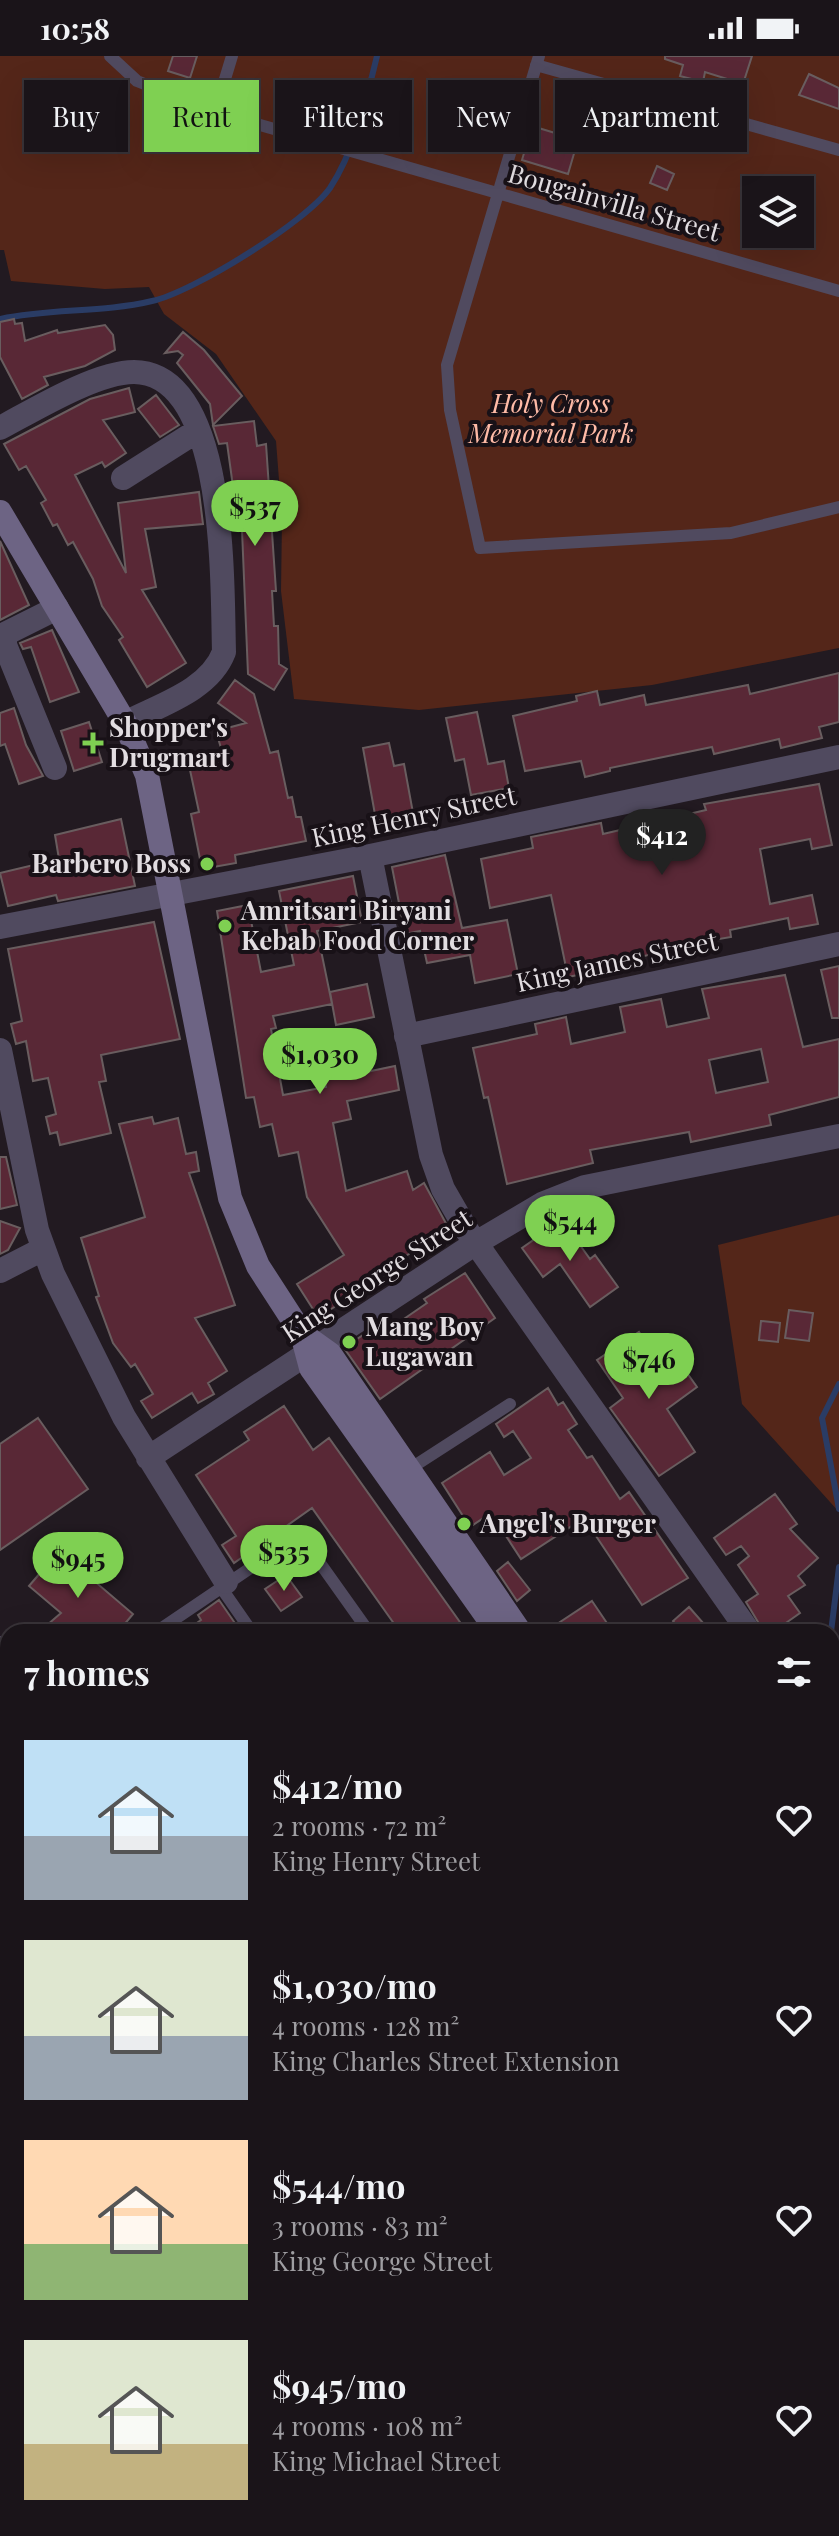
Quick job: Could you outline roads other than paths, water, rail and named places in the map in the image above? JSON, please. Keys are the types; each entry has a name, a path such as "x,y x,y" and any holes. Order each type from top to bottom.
{"main road":[{"path":"0,512 125,723 147,775 230,1198 258,1266 310,1345 311,1368 492,1624"},
{"path":"310,1345 330,1354 514,1624"}],"street":[{"path":"0,428 73,390 131,372 155,374 181,394 207,453 220,534 224,652 219,665 200,685 125,723"},
{"path":"123,478 197,431"},
{"path":"55,768 5,645 5,634 57,608"},
{"name":"King Henry Street","path":"0,927 370,856 839,757"},
{"path":"370,856 431,1155 443,1189 476,1243 743,1624"},
{"name":"King James Street","path":"406,1036 839,944"},
{"path":"0,1050 5,1101 43,1249 65,1302 148,1458 223,1584"},
{"name":"King George Street","path":"148,1458 310,1345 542,1204 585,1187 839,1136"},
{"path":"0,1271 43,1249"}],"lane":[{"name":"Bougainvilla Street","path":"110,56 144,84"},
{"path":"225,80 232,56"},
{"path":"839,150 537,61 447,365 450,410 480,548 731,533 839,507"},
{"name":"Bougainvilla Street","path":"259,124 839,291"},
{"path":"408,1470 510,1404"},
{"path":"167,1624 284,1542 300,1540 310,1549 363,1624"},
{"path":"223,1584 247,1624"}],"waterway":[{"path":"0,319 152,301 194,284 274,236 317,202 339,173 359,124 377,56"},
{"path":"839,1384 822,1418 839,1509"},
{"path":"832,1624 839,1567"}],"place":[{"name":"Shopper's Drugmart","path":"93,743"},
{"name":"Barbero Boss","path":"207,864"},
{"name":"Amritsari Biryani Kebab Food Corner","path":"225,926"},
{"name":"Mang Boy Lugawan","path":"349,1342"},
{"name":"Angel's Burger","path":"464,1524"}],"park label":[{"name":"Holy Cross Memorial Park","path":"551,419"}]}
